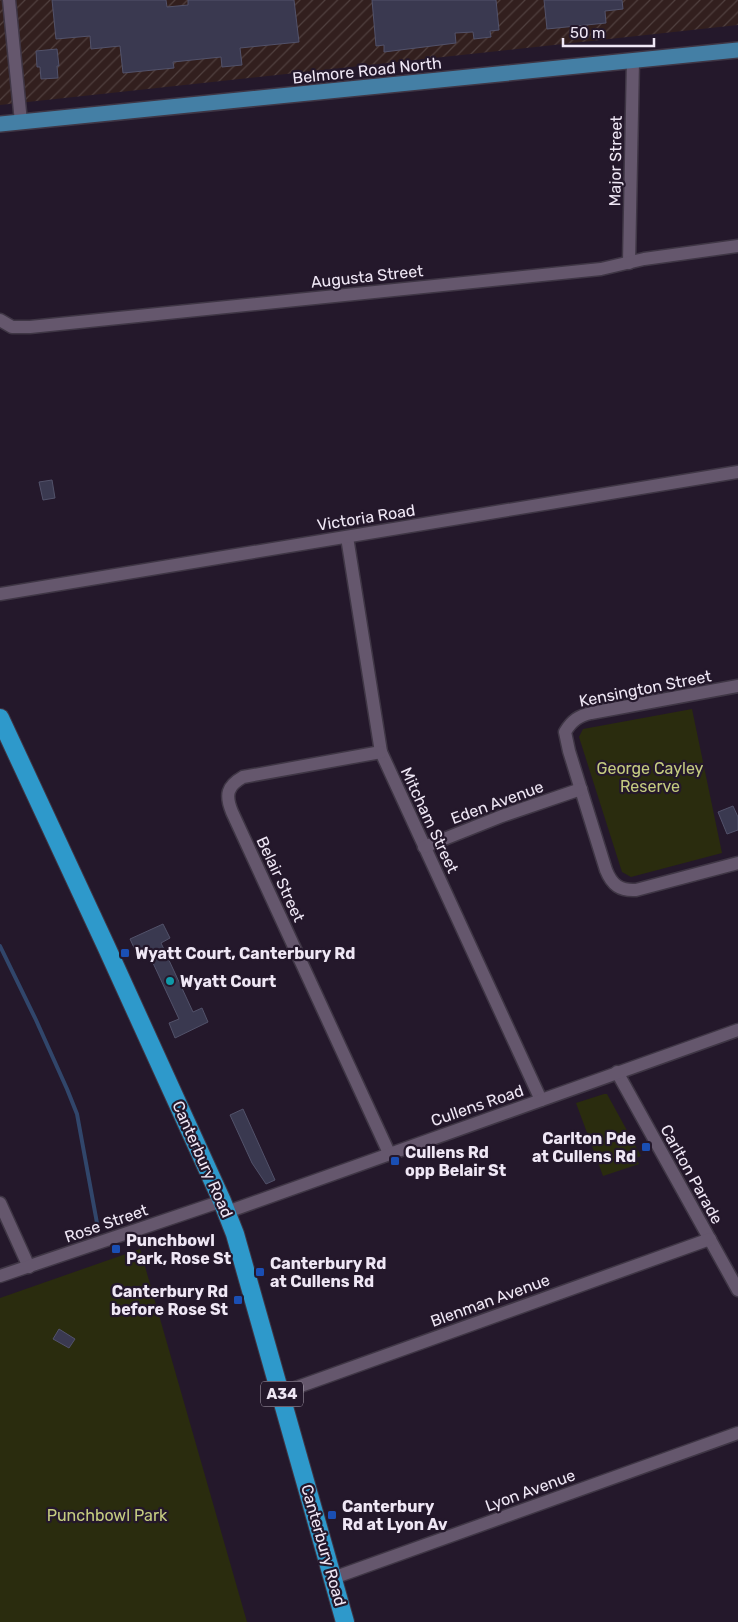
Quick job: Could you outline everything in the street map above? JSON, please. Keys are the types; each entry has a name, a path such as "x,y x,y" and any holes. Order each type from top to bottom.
{"highway":[{"name":"Canterbury Road","path":"0,718 106,946 235,1234 345,1622"}],"main road":[{"name":"Belmore Road North","path":"0,124 738,50"}],"street":[{"path":"9,0 21,122"},
{"name":"Major Street","path":"629,262 633,60"},
{"name":"Augusta Street","path":"0,320 12,327 20,328 601,269 629,262 738,246"},
{"name":"Victoria Road","path":"0,594 738,472"},
{"name":"Mitcham Street","path":"347,537 381,752 541,1100"},
{"name":"Kensington Street","path":"581,789 565,732 574,720 582,715 591,713 738,686"},
{"name":"Belair Street","path":"381,752 243,777 230,787 228,803 389,1153"},
{"path":"581,789 609,879 621,889 628,891 636,890 738,863"},
{"name":"Eden Avenue","path":"424,847 502,816 581,789"},
{"name":"Cullens Road","path":"224,1206 389,1153 738,1030"},
{"name":"Carlton Parade","path":"618,1072 738,1290"},
{"path":"0,1203 30,1267"},
{"name":"Rose Street","path":"0,1276 224,1206"},
{"name":"Blenman Avenue","path":"281,1392 710,1239"},
{"name":"Lyon Avenue","path":"333,1578 738,1433"}],"shaded area":[{"path":"0,0 738,0 738,25 0,105"}],"green space":[{"name":"George Cayley Reserve","path":"692,709 722,853 631,877 622,872 579,737 583,729"},
{"path":"607,1094 641,1156 636,1158 639,1164 603,1176 576,1103"},
{"name":"Punchbowl Park","path":"140,1249 247,1622 0,1622 0,1298"}],"building":[{"path":"52,0 166,0 167,7 188,5 188,0 294,0 299,42 240,48 242,65 222,67 221,57 173,62 174,68 123,73 120,46 91,49 90,36 56,39"},
{"path":"372,0 496,0 499,30 490,31 491,37 474,39 473,32 455,33 456,43 384,52 384,45 376,46"},
{"path":"544,0 622,0 623,9 605,11 606,23 547,29"},
{"path":"57,49 58,78 41,79 40,67 37,67 36,51"},
{"path":"52,480 55,498 43,500 39,482"},
{"path":"733,806 738,817 738,830 727,834 718,812"},
{"name":"Wyatt Court","path":"163,924 170,938 161,943 193,1012 202,1008 208,1022 175,1038 169,1023 179,1019 147,950 137,954 130,939"},
{"path":"243,1109 275,1180 266,1184 252,1163 230,1115"},
{"path":"59,1329 75,1339 69,1348 53,1339"}],"waterway":[{"path":"0,946 36,1020 77,1114 97,1223"}],"place":[{"name":"Wyatt Court, Canterbury Rd","path":"125,953"},
{"name":"Wyatt Court","path":"170,981"},
{"name":"Carlton Pde at Cullens Rd","path":"646,1147"},
{"name":"Cullens Rd opp Belair St","path":"395,1161"},
{"name":"Punchbowl Park, Rose St","path":"116,1249"},
{"name":"Canterbury Rd at Cullens Rd","path":"260,1272"},
{"name":"Canterbury Rd before Rose St","path":"238,1300"},
{"name":"Canterbury Rd at Lyon Av","path":"332,1515"}]}
